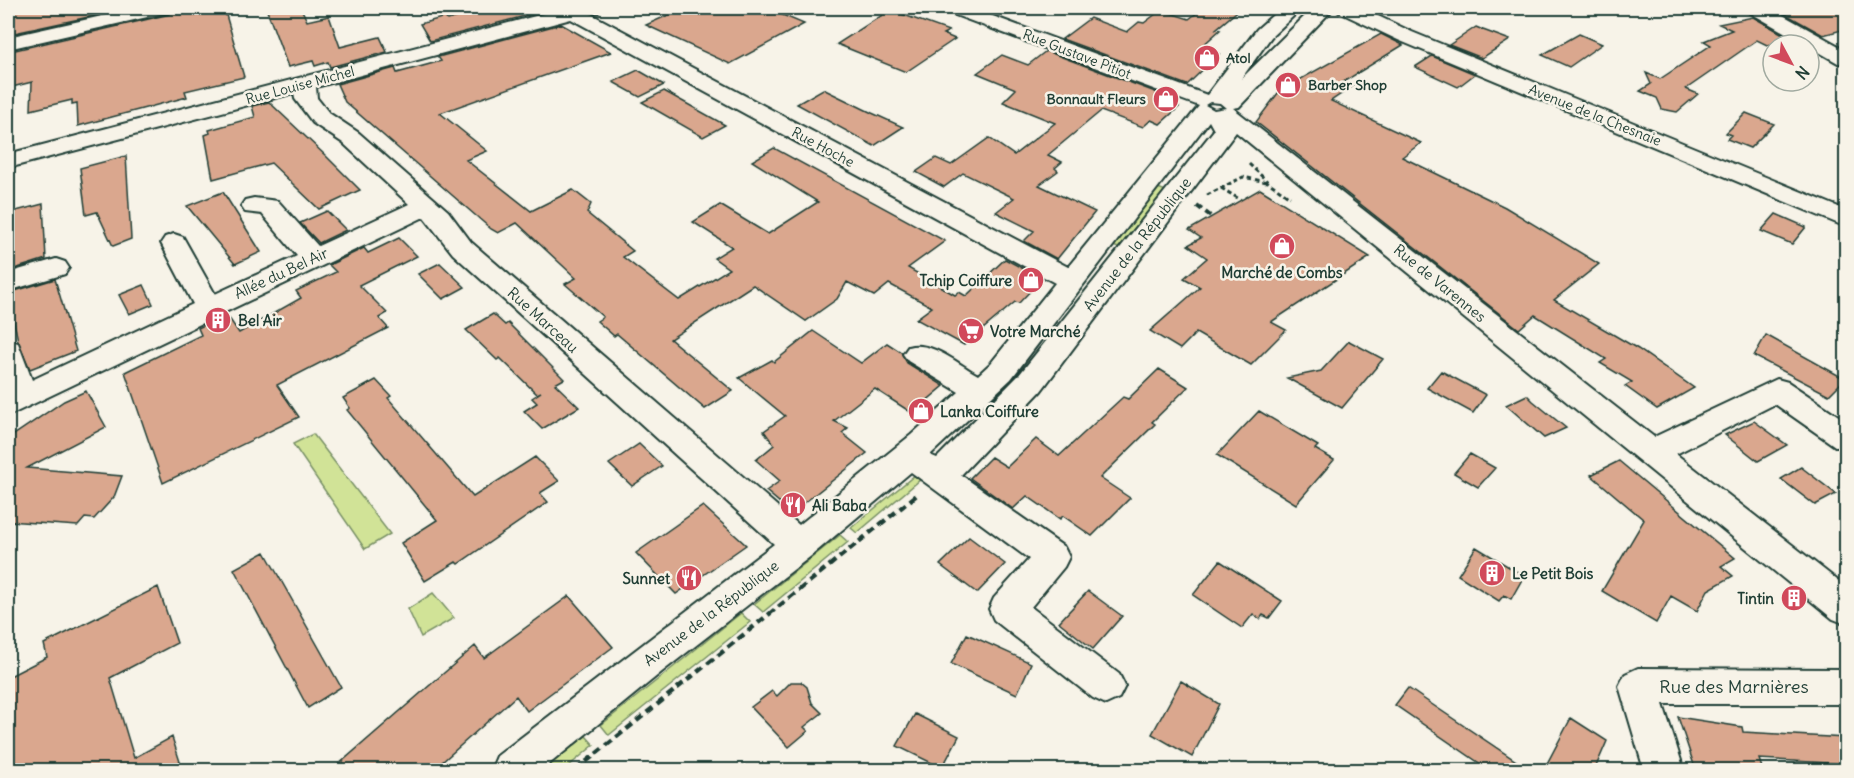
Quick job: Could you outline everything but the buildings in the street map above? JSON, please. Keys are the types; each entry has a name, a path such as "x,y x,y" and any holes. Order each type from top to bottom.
{"street":[{"path":"8,43 162,8"},
{"name":"Rue Gustave Pitiot","path":"954,8 1216,107"},
{"name":"Avenue de la République","path":"511,771 650,659 799,546 909,455 1002,371 1216,107 1264,33 1292,8"},
{"name":"Avenue de la République","path":"1216,107 1324,8"},
{"name":"Avenue de la Chesnaie","path":"1346,8 1406,36 1846,219"},
{"path":"1756,8 1846,58"},
{"name":"Rue Louise Michel","path":"8,161 582,10"},
{"name":"Rue Hoche","path":"582,10 1073,281"},
{"name":"Rue Marceau","path":"305,83 306,99 321,118 351,138 439,217 462,248 799,546"},
{"name":"Avenue de la République","path":"940,476 1030,383 1220,139 1226,130 1216,107"},
{"name":"Rue de Varennes","path":"1216,107 1846,608"},
{"path":"254,206 269,207 314,258"},
{"name":"Allée du Bel Air","path":"15,401 426,206"},
{"path":"174,243 209,307"},
{"path":"8,282 56,268"},
{"path":"8,350 15,401"},
{"path":"918,354 980,390"},
{"path":"1652,452 1777,390 1846,437"},
{"path":"909,455 1052,557 1007,609 1106,686"},
{"name":"Rue des Marnières","path":"1664,771 1638,686 1846,687"}],"path":[{"path":"1202,197 1243,177 1268,182"},
{"path":"1221,188 1241,200"},
{"path":"1192,202 1212,216"},
{"path":"576,771 940,476"}],"green space":[{"path":"1158,188 1166,191 1121,249 1113,246"},
{"path":"313,434 390,534 365,549 293,444"},
{"path":"915,475 921,479 857,533 851,528"},
{"path":"840,535 848,542 763,612 754,604"},
{"path":"433,593 454,618 421,637 408,609"},
{"path":"741,613 750,622 609,735 601,725"},
{"path":"586,736 594,745 564,770 542,770"}],"place":[{"name":"Atol","path":"1207,58"},
{"name":"Barber Shop","path":"1288,85"},
{"name":"Bonnault Fleurs","path":"1166,99"},
{"name":"Marché de Combs","path":"1282,246"},
{"name":"Tchip Coiffure","path":"1031,280"},
{"name":"Bel Air","path":"218,320"},
{"name":"Votre Marché","path":"971,331"},
{"name":"Lanka Coiffure","path":"921,411"},
{"name":"Ali Baba","path":"793,505"},
{"name":"Le Petit Bois","path":"1492,573"},
{"name":"Sunnet","path":"689,578"},
{"name":"Tintin","path":"1794,598"}]}
